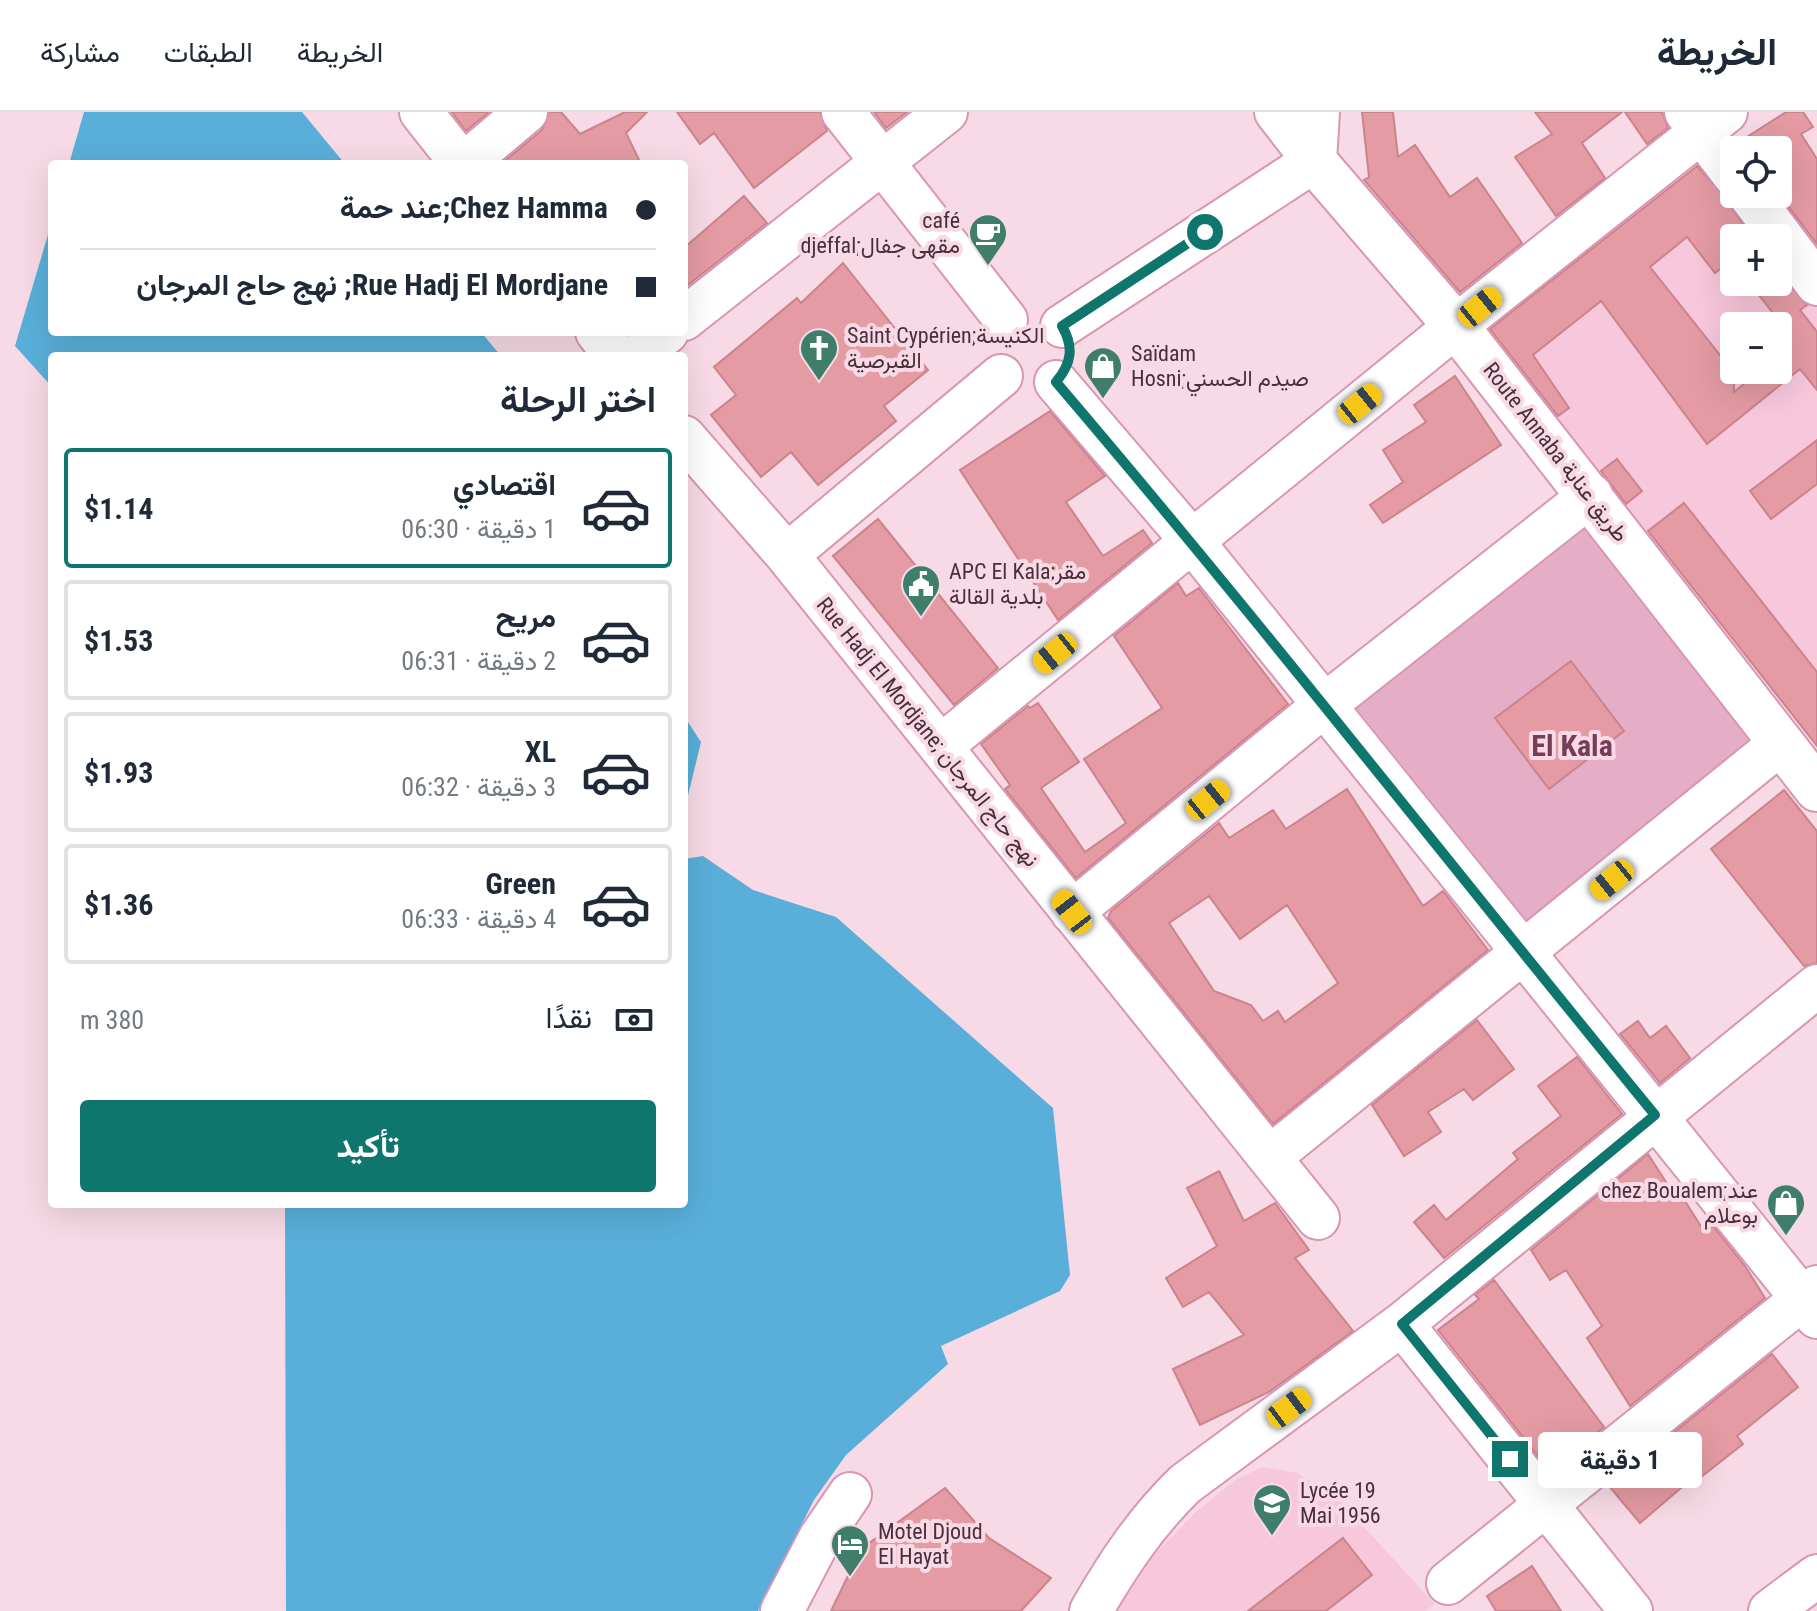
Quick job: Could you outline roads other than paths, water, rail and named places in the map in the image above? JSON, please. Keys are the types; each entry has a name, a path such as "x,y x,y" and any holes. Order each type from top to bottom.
{"main road":[{"path":"1314,161 1317,112"},
{"name":"Route Annaba طريق عنابة","path":"1314,161 1456,326 1591,495 1817,789"}],"street":[{"path":"421,112 460,160"},
{"path":"468,160 526,112"},
{"path":"843,112 1006,320"},
{"path":"688,316 946,112"},
{"path":"1062,326 1314,161 1276,112"},
{"path":"941,746 1456,326 1704,118 1720,148"},
{"path":"1760,208 1817,284"},
{"path":"1029,311 1041,313 1062,326 1071,349 1069,361 1056,382 1045,388 1021,389 1001,376 994,365 993,340 1006,320 1029,311"},
{"path":"600,336 613,352"},
{"path":"642,352 662,336"},
{"path":"787,555 1001,376"},
{"path":"1056,382 1192,541 1522,953 1812,1301 1546,1504 1448,1583"},
{"name":"Rue Hadj El Mordjane; نهج حاج المرجان","path":"688,442 787,555 1318,1218"},
{"path":"1072,912 1322,707 1591,495"},
{"path":"1270,1157 1781,743"},
{"path":"1091,1611 1130,1547 1156,1512 1185,1484 1402,1324 1817,986"},
{"path":"1402,1324 1631,1611"},
{"path":"782,1611 820,1538 850,1494"},
{"path":"1770,1611 1817,1576"}],"water":[{"path":"84,112 302,112 342,160 70,160"},
{"path":"48,235 48,336 484,336 498,352 48,352 48,383 15,346"},
{"path":"688,722 701,742 688,796"},
{"path":"703,856 753,890 836,917 1053,1108 1070,1275 1060,1291 941,1346 948,1364 846,1455 814,1500 758,1611 286,1611 285,1208 688,1208 688,858"}],"place":[{"name":"café djeffal;مقهى جفال","path":"988,267"},
{"name":"Saint Cypérien;الكنيسة القبرصية","path":"819,382"},
{"name":"Saïdam Hosni;صيدم الحسني","path":"1103,400"},
{"name":"APC El Kala;مقر بلدية القالة","path":"921,618"},
{"name":"chez Boualem;عند بوعلام","path":"1786,1237"},
{"name":"Lycée 19 Mai 1956","path":"1272,1537"},
{"name":"Motel Djoud El Hayat","path":"850,1578"}],"district":[{"name":"El Kala","path":"1572,745"}]}
